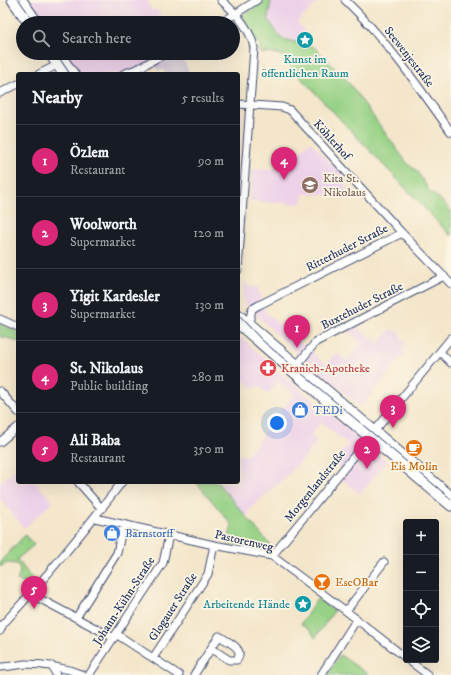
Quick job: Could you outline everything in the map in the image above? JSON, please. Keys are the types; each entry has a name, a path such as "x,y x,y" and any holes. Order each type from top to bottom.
{"main road":[{"path":"12,0 23,16"},
{"path":"22,0 33,16"},
{"path":"54,60 62,72"},
{"path":"64,60 73,72"},
{"path":"241,321 297,365 451,506"},
{"path":"241,321 332,406 372,434 451,496"}],"street":[{"path":"221,0 236,14"},
{"path":"233,16 257,0"},
{"name":"Seewenjestraße","path":"345,0 375,32 401,64 451,132"},
{"path":"240,20 253,41 254,48 240,242"},
{"path":"128,72 153,60"},
{"path":"43,72 57,65"},
{"path":"0,93 16,85"},
{"name":"Köhlerhof","path":"240,104 282,107 290,110 402,233"},
{"name":"Ritterhuder Straße","path":"241,321 258,305 402,233 451,284"},
{"name":"Buxtehuder Straße","path":"297,365 316,342 444,276"},
{"path":"0,319 16,326"},
{"name":"Morgenlandstraße","path":"272,556 451,338"},
{"path":"440,352 451,363"},
{"path":"0,391 16,410"},
{"path":"0,442 16,430"},
{"path":"80,484 102,509"},
{"path":"1,626 31,594 95,518 121,484"},
{"name":"Pastorenweg","path":"95,518 214,545 272,556 357,619 403,656"},
{"path":"76,618 117,553 123,525"},
{"name":"Johann-Kühn-Straße","path":"89,675 163,563 169,535"},
{"name":"Glogauer Straße","path":"153,658 208,574 214,545"},
{"path":"346,611 384,562"},
{"path":"31,594 76,618 115,636 179,675"},
{"path":"321,675 357,619"},
{"path":"194,675 211,648 219,636 237,648 240,652 240,656 237,660 230,660 211,648"},
{"name":"Pastorenweg","path":"412,663 428,675"},
{"path":"0,667 24,664 52,666 72,670 83,675"},
{"path":"52,666 56,675"}],"shaded area":[{"path":"29,0 147,0 151,11 156,9 160,16 39,16"},
{"path":"271,0 320,0 297,22 306,33 297,42 280,38 268,19"},
{"path":"70,60 155,60 137,70 138,72 78,72"},
{"path":"158,60 184,60 189,72 164,72 163,69 158,71 154,62"},
{"path":"240,108 242,109 240,144"},
{"path":"311,142 346,179 346,195 303,194 302,204 250,201 252,169 272,170 294,157"},
{"path":"244,284 250,287 257,287 266,313 326,364 336,353 346,361 362,343 348,331 356,326 379,344 392,328 395,333 398,330 406,344 402,350 405,352 361,407 298,354 243,303"},
{"path":"240,338 242,338 280,372 387,461 360,494 342,479 339,467 334,463 348,444 321,422 311,435 317,442 297,466 249,510 247,518 219,484 240,484 240,455 248,455 294,395 278,382 268,394 258,385 254,389 240,378"},
{"path":"16,469 16,484 37,484 53,502 24,528 0,499 0,483"}],"green space":[{"path":"266,0 271,0 268,19 280,38 314,47 346,79 407,163 417,171 430,192 440,199 451,211 451,236 280,54 260,53 260,42 256,42 242,16"},
{"path":"0,324 16,331 16,341 0,337"},
{"path":"198,484 219,484 272,547 266,551 227,544 232,525"},
{"path":"25,535 34,545 17,559 33,580 27,588 25,588 26,584 17,580 20,572 17,564 7,563 0,567 0,562"},
{"path":"317,599 334,611 315,638 311,631 301,624"},
{"path":"340,655 369,675 327,675"}],"tram line":[{"path":"19,0 30,16"},
{"path":"61,60 69,72"},
{"path":"240,317 263,341 451,499"}],"place":[{"name":"Kunst im öffentlichen Raum","path":"305,40"},
{"name":"St. Nikolaus","path":"284,180"},
{"name":"Kita St. Nikolaus","path":"310,185"},
{"name":"Özlem","path":"297,348"},
{"name":"Kranich-Apotheke","path":"268,368"},
{"name":"TEDi","path":"300,410"},
{"name":"Yigit Kardesler","path":"393,428"},
{"name":"Eis Molin","path":"414,448"},
{"name":"Woolworth","path":"367,469"},
{"name":"Barnstorff","path":"112,533"},
{"name":"EscOBar","path":"322,582"},
{"name":"Arbeitende Hände","path":"303,604"},
{"name":"Ali Baba","path":"34,609"}]}
